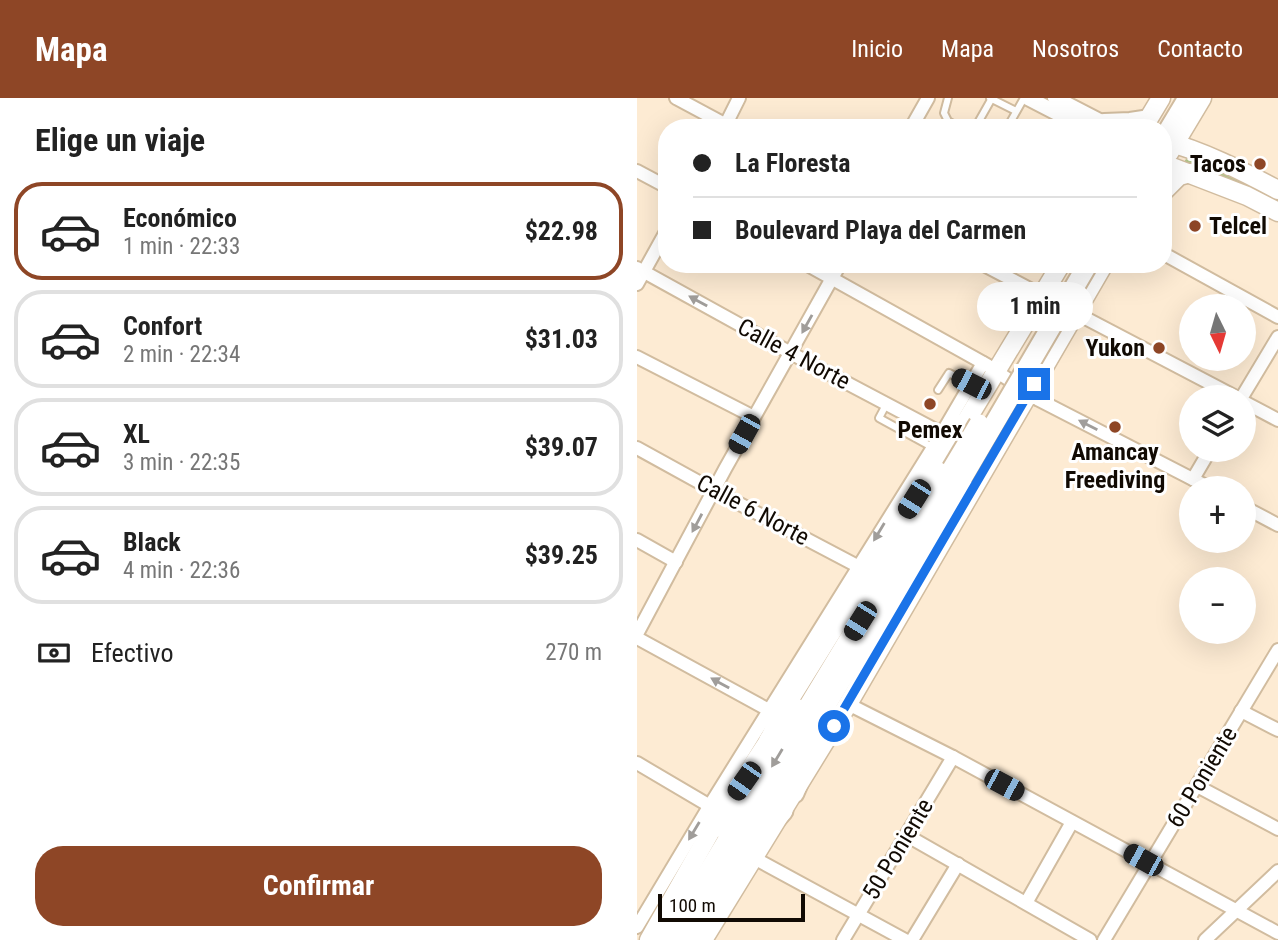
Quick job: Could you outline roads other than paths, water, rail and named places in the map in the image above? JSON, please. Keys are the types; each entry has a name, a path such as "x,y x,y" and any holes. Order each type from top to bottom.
{"highway":[{"path":"1155,119 1175,98"},
{"path":"1172,131 1188,98"},
{"path":"667,940 710,884 838,672 947,463 1069,273"},
{"path":"947,463 1082,273"},
{"path":"769,740 838,672"},
{"path":"794,793 838,672"},
{"path":"685,940 710,884 723,827 744,781"},
{"path":"710,884 783,811"}],"main road":[{"path":"1152,119 1161,98"},
{"path":"1172,135 1202,98"},
{"path":"1172,143 1278,190"},
{"path":"1172,166 1247,196 1278,212"},
{"path":"1172,183 1179,176 1190,173"},
{"path":"649,940 715,809 744,781 769,740 774,713 864,569 947,463 947,435 968,418 977,388 989,367 1042,296 1056,273"},
{"path":"707,939 848,704 1099,273"},
{"path":"919,467 947,463"},
{"path":"900,498 902,519"}],"street":[{"path":"676,98 713,119"},
{"path":"730,119 739,98"},
{"path":"919,119 928,98"},
{"path":"1026,98 1079,119"},
{"path":"1055,98 1085,119"},
{"path":"637,170 658,182"},
{"path":"637,284 640,269 658,243"},
{"path":"1172,258 1278,317"},
{"name":"Calle 4 Norte","path":"640,269 887,403 924,416 947,435"},
{"path":"822,273 989,367 1029,394 1187,476"},
{"path":"637,927 774,713 637,636 754,417 835,273"},
{"path":"999,273 1213,385"},
{"path":"1251,385 1278,337"},
{"path":"637,357 754,417"},
{"path":"1256,407 1278,420"},
{"name":"Calle 6 Norte","path":"637,448 864,569"},
{"path":"864,569 919,467"},
{"path":"1256,513 1278,525"},
{"path":"637,540 676,562"},
{"name":"60 Poniente","path":"1104,940 1278,650"},
{"path":"848,704 953,757 1278,933"},
{"path":"1241,711 1278,730"},
{"name":"50 Poniente","path":"843,940 953,757"},
{"path":"637,763 715,809"},
{"path":"1197,786 1278,829"},
{"path":"1026,903 1072,822"},
{"path":"906,835 1090,940"},
{"path":"754,858 905,940"},
{"path":"912,940 958,864"},
{"path":"1205,940 1278,871"}],"lane":[{"path":"947,119 944,113 948,98"},
{"path":"980,119 991,98 1016,111"},
{"path":"1011,119 1026,98"},
{"path":"938,390 949,373 977,388"},
{"path":"887,403 879,418 947,463"}],"place":[{"name":"Tacos","path":"1260,164"},
{"name":"Telcel","path":"1195,226"},
{"name":"Yukon","path":"1159,348"},
{"name":"Pemex","path":"930,404"},
{"name":"Amancay Freediving","path":"1115,427"}]}
